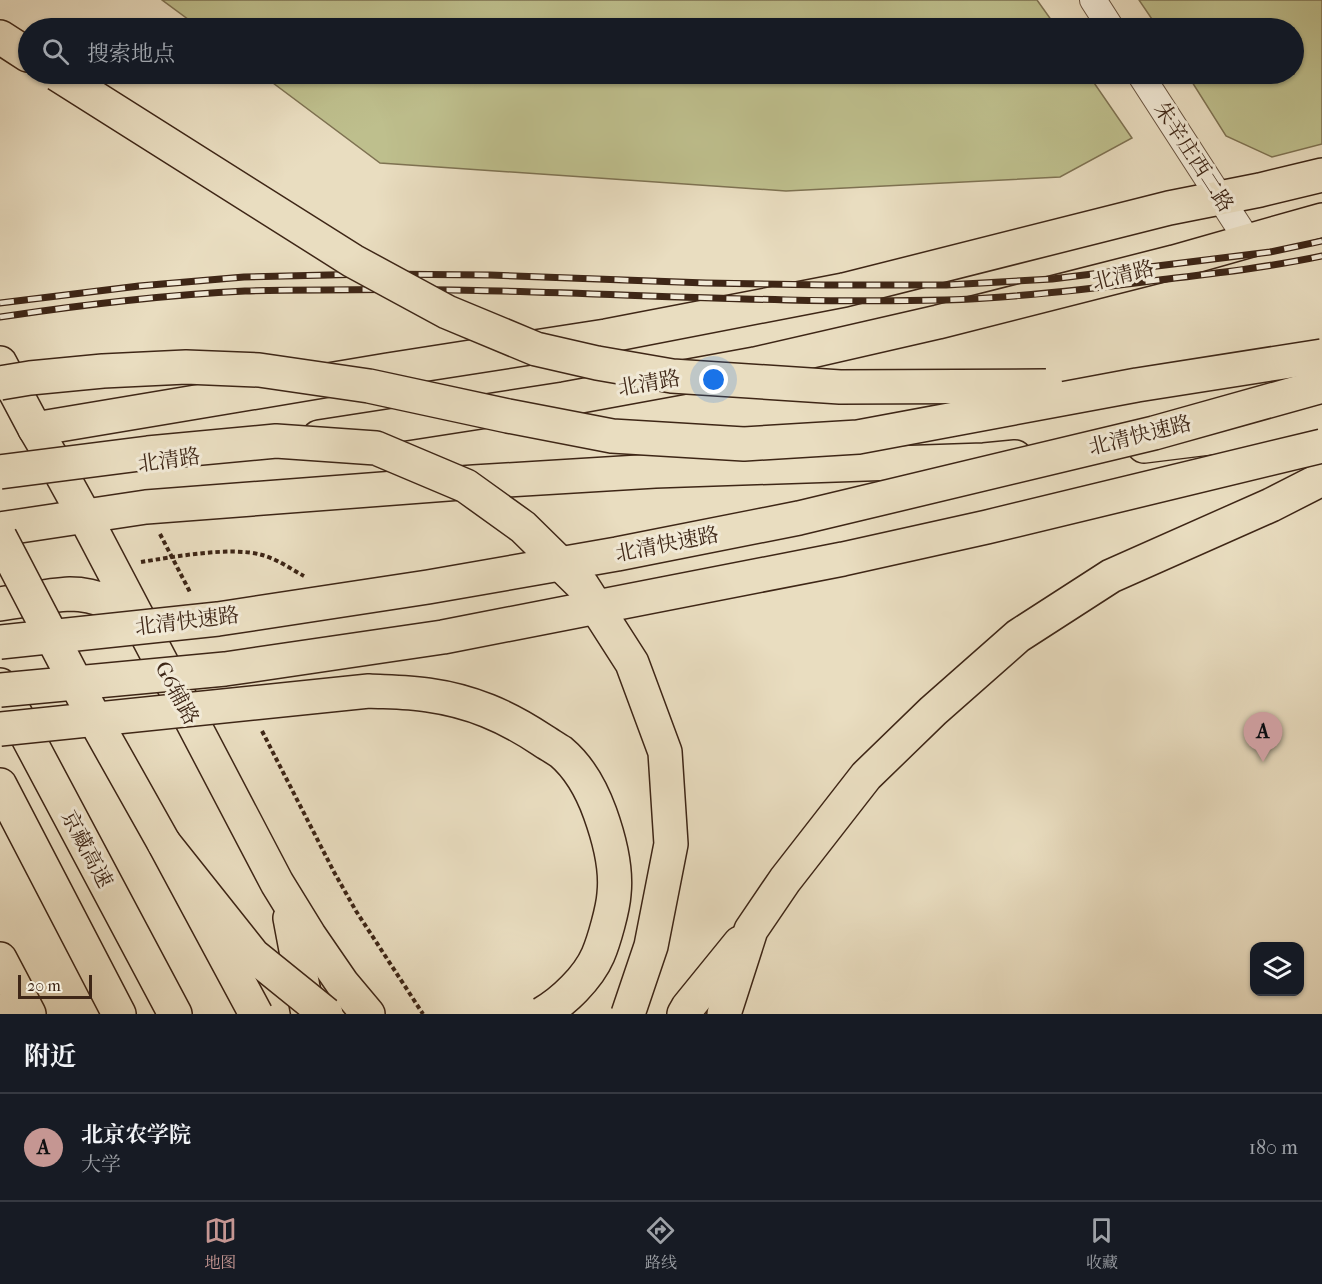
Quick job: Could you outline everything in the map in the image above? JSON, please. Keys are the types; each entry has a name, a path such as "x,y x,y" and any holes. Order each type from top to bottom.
{"main road":[{"path":"0,37 18,49"},
{"path":"73,84 353,261 447,312 536,349 597,363 672,376 840,387 1137,385"},
{"path":"1235,221 1260,190 1312,177"},
{"name":"北清路","path":"35,429 595,338 686,321 843,290 1169,208 1235,221 1322,220"},
{"name":"北清路","path":"0,484 519,406 755,364 938,322 1174,262 1235,221"},
{"path":"2,374 30,378 103,371 186,367 259,370 369,386 612,436 744,444 858,437 1137,385 1322,356"},
{"path":"0,412 9,394 8,380 2,374"},
{"name":"G6辅路","path":"2,374 62,475 277,883 342,983 368,1014"},
{"name":"北清快速路","path":"0,642 230,617 428,587 617,554 811,515 1154,433 1322,386"},
{"name":"北清路","path":"0,529 146,507 462,483 655,471 984,460 1125,448 1233,435 1322,415"},
{"path":"0,472 148,453 276,441 376,448 466,486 523,527 582,585 632,663 665,752 671,844 651,946 627,1014"},
{"path":"0,690 225,669 443,637 843,559 1010,522 1322,447"},
{"path":"684,1014 751,930 785,880 866,776 933,711 1018,636 1112,576 1271,505 1322,479"},
{"path":"0,537 256,1014"},
{"path":"0,604 69,594 81,595 102,600 122,609 139,623 147,634"},
{"name":"京藏高速","path":"0,685 175,1014"},
{"path":"0,729 369,690 429,695 448,699 477,706 518,723 562,753 584,778 608,834 613,863 615,893 598,956 580,982 554,1007 542,1014"},
{"path":"0,785 119,1014"},
{"path":"164,843 253,956 326,1014"},
{"path":"277,883 290,917 308,1014"},
{"path":"724,1014 751,930"},
{"path":"0,959 29,1014"}],"street":[{"path":"1093,0 1105,18"},
{"name":"朱辛庄西二路","path":"1146,84 1235,221"}],"path":[{"path":"260,728 356,911 423,1014"}],"green space":[{"path":"162,0 1037,0 1050,18 186,18"},
{"path":"1139,0 1321,0 1322,144 1272,157 1226,136 1193,84 1304,84 1304,18 1151,18"},
{"path":"274,84 1095,84 1132,138 1060,177 786,191 380,163"}],"railway":[{"path":"0,303 139,286 244,277 370,274 490,275 706,283 946,285 1052,279 1270,252 1322,241"},
{"path":"0,317 153,298 265,290 403,289 867,301 971,299 1099,287 1236,270 1322,256"}],"place":[{"name":"北京农学院","path":"1263,762"}]}
